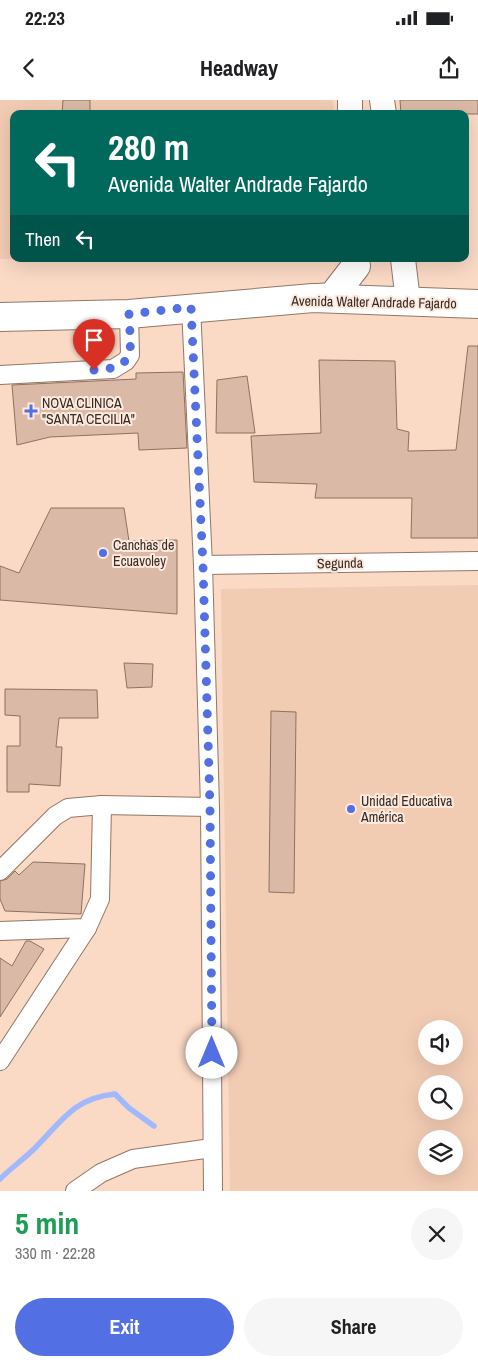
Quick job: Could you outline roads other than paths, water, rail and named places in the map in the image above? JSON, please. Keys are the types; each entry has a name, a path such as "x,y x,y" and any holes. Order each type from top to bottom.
{"main road":[{"path":"313,298 332,297 344,285 356,262"},
{"name":"Avenida Walter Andrade Fajardo","path":"0,317 129,314 191,307 313,298 478,304"}],"street":[{"path":"356,262 365,299"},
{"path":"403,262 408,301"},
{"path":"191,307 203,566 210,807 213,1191"},
{"path":"0,375 113,369 120,366 130,355 129,314"},
{"name":"Segunda","path":"203,566 478,561"},
{"path":"0,871 55,816 68,808 102,805 210,807"},
{"path":"0,1061 87,928 100,899 102,805"},
{"path":"0,932 87,928"},
{"path":"75,1191 101,1173 133,1159 212,1148"}],"waterway":[{"path":"0,1179 31,1152 70,1112 89,1100 115,1094 129,1108 154,1126"}],"place":[{"name":"NOVA CLINICA \"SANTA CECILIA\"","path":"31,411"},
{"name":"Canchas de Ecuavoley","path":"103,553"},
{"name":"Unidad Educativa América","path":"351,809"}]}
